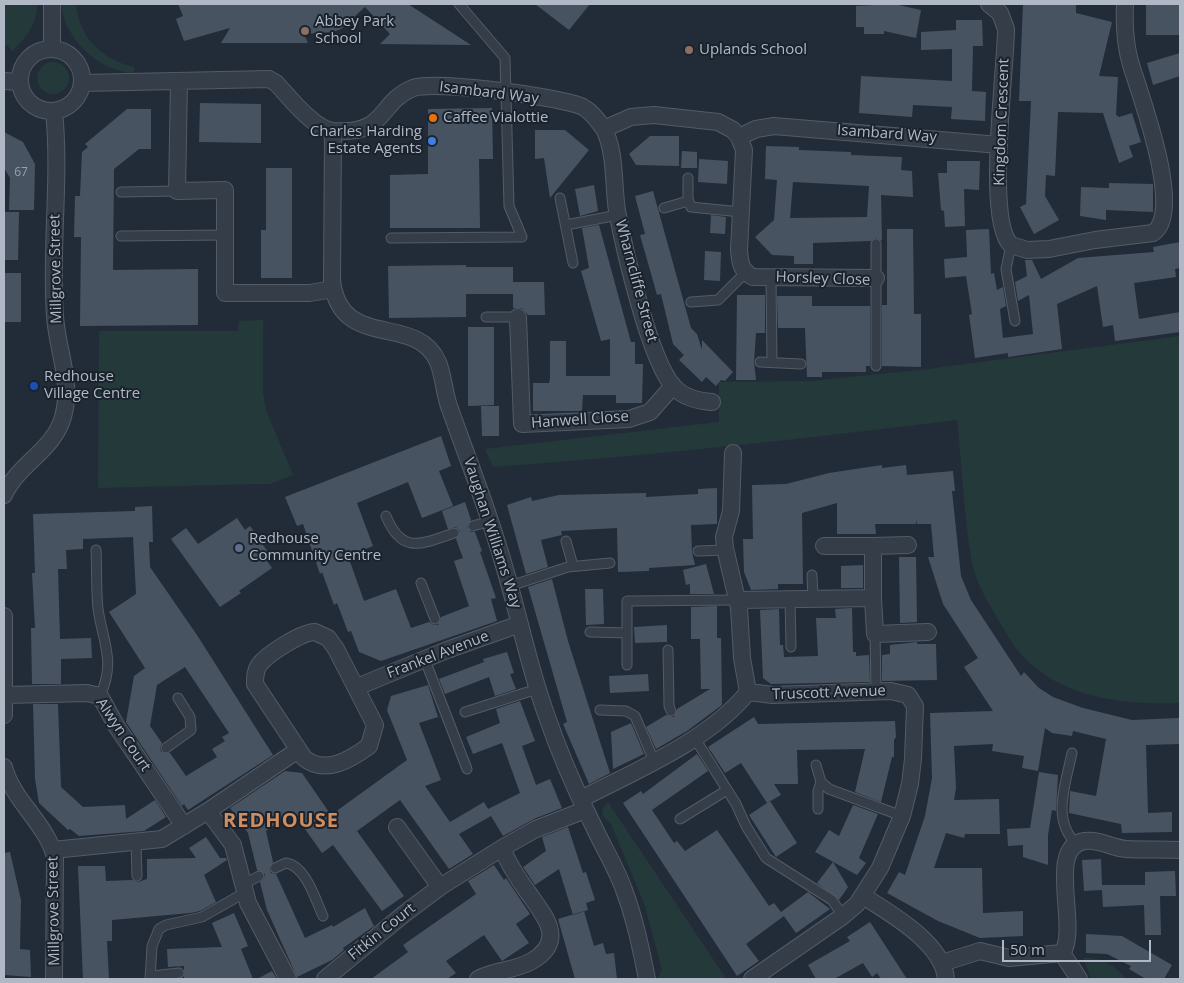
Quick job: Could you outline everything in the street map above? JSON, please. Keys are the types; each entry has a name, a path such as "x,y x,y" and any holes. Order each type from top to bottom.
{"street":[{"path":"52,4 52,49"},
{"name":"Kingdom Crescent","path":"989,4 1000,13 1006,29 999,144 1001,220 1006,237 1011,245"},
{"path":"1011,245 1028,250 1049,249 1095,240 1148,234 1162,229 1167,224 1174,200 1172,177 1159,132 1131,64 1126,38 1125,4"},
{"path":"52,49 62,51 73,58 81,70 82,83 80,93 73,103 63,109 54,111 40,109 30,103 23,94 20,82 27,60 38,52 52,49"},
{"path":"82,83 269,79 276,83 316,123 333,131"},
{"path":"4,81 20,82"},
{"path":"179,82 177,191 225,190 225,293 310,293 333,289"},
{"name":"Isambard Way","path":"333,131 356,130 370,126 398,98 415,88 469,88 505,92 583,107 595,116 604,129"},
{"name":"Millgrove Street","path":"4,494 16,476 56,434 65,406 66,380 54,316 57,153 54,111"},
{"path":"604,129 631,117 654,115 718,122 729,127 739,137 744,150 739,250 740,264 745,273"},
{"name":"Isambard Way","path":"739,137 756,129 774,126 999,144"},
{"name":"Wharncliffe Street","path":"604,129 610,147 618,215 648,328 663,369 673,386 694,400 712,402"},
{"name":"Vaughan Williams Way","path":"333,131 333,289 341,307 353,321 370,328 399,333 414,339 437,360 446,398 490,521 510,586 537,689 583,804 624,889 639,939 647,979"},
{"name":"Horsley Close","path":"745,273 753,277 876,278"},
{"name":"Hanwell Close","path":"518,317 522,424 609,421 635,417 650,412 673,386"},
{"path":"583,804 654,762 689,737 734,709 748,692 742,658 737,600 729,575 724,536 732,502 733,453"},
{"path":"824,546 908,545"},
{"path":"873,546 875,634 928,632"},
{"path":"737,600 874,598"},
{"path":"4,616 4,715"},
{"name":"Frankel Avenue","path":"357,687 425,660 445,644 520,624"},
{"path":"310,632 321,633 336,649 357,687 375,725 372,740 369,746 337,764 323,767 310,763 298,750 257,690 254,678 260,664 297,638 310,632"},
{"name":"Truscott Avenue","path":"748,692 773,695 876,691 901,692 911,698 914,706 912,764 902,816 880,868 863,896 843,916 752,979"},
{"name":"Alwyn Court","path":"5,695 87,693 100,696 117,728 147,762 184,826"},
{"path":"53,850 162,839 208,811 298,750"},
{"name":"Millgrove Street","path":"4,767 16,794 45,832 55,857 54,979"},
{"name":"Fitkin Court","path":"325,979 440,887 502,848 583,804"},
{"path":"208,811 233,845 243,889 270,949 288,979"},
{"path":"397,828 440,887"},
{"path":"1062,953 1066,946 1068,934 1064,869 1068,854 1076,843 1093,840 1126,849 1180,850"},
{"path":"478,979 496,971 514,968 527,963 541,954 550,941 550,928 546,918 511,868 502,848"},
{"path":"863,896 922,938 942,963 946,979"},
{"path":"942,963 980,951 1009,958 1062,953"},
{"path":"1062,953 1079,979"}],"lane":[{"path":"391,238 522,237 509,206 505,58 459,4"},
{"path":"688,178 688,201 694,208 741,212"},
{"path":"121,192 177,191"},
{"path":"560,198 574,263"},
{"path":"664,208 688,201"},
{"path":"566,225 618,215"},
{"path":"121,236 225,235"},
{"path":"876,244 876,278"},
{"path":"1011,245 1006,269 1015,321"},
{"path":"691,302 718,300 745,273"},
{"path":"772,277 772,362"},
{"name":"Horsley Close","path":"876,278 876,366"},
{"path":"486,317 518,317"},
{"path":"760,362 801,364"},
{"path":"386,516 398,538 406,542 421,543 454,533"},
{"path":"474,526 490,521"},
{"path":"566,541 573,566"},
{"path":"96,550 98,608 109,665 108,679 100,696"},
{"path":"698,551 725,550"},
{"path":"510,586 573,566 610,563"},
{"path":"812,575 812,598"},
{"path":"421,583 435,619"},
{"path":"790,598 791,647"},
{"path":"627,665 627,602 737,600"},
{"path":"590,632 627,633"},
{"path":"875,634 876,691"},
{"path":"668,650 669,706 672,711"},
{"path":"425,660 467,769"},
{"path":"466,712 537,689"},
{"path":"166,748 191,730 190,717 178,698"},
{"path":"600,710 626,710 635,716 654,762"},
{"path":"689,737 728,790 766,858 832,900 843,916"},
{"path":"1072,753 1061,811 1065,829 1076,843"},
{"path":"816,765 821,782 829,789 902,816"},
{"path":"818,809 818,791 821,782"},
{"path":"680,819 728,790"},
{"path":"136,842 137,876"},
{"path":"275,868 286,862 299,870 323,916"},
{"path":"179,974 150,977 152,946 159,928 202,917 243,889 258,876"}],"green space":[{"path":"4,4 37,4 33,24 26,36 12,52 8,45 4,46"},
{"path":"61,4 76,4 78,16 87,37 102,53 134,67 134,73 109,67 86,51 76,41 69,29"},
{"path":"53,62 59,63 64,67 68,72 68,84 64,89 59,93 53,94 47,93 42,89 38,84 37,78 38,72 42,67 47,63"},
{"path":"263,320 263,392 266,410 293,475 270,484 98,488 99,331 238,331 239,321"},
{"path":"1180,336 1180,703 1112,700 1069,688 1049,678 1031,664 1015,647 983,593 972,563 957,420 610,458 493,467 485,449 719,422 719,382 810,381 920,370"},
{"path":"608,802 725,977 722,979 657,979 662,970 645,906 611,824 603,816 602,810"},
{"path":"1083,958 1102,960 1118,970 1126,979 1091,979"}],"building":[{"path":"178,4 408,4 471,45 380,44 390,34 365,7 341,29 333,32 304,34 308,43 221,43 230,28 184,41 176,19 183,16"},
{"path":"535,4 590,4 569,30"},
{"path":"894,4 921,10 916,38 884,31 884,34 864,34 864,27 856,27 856,6"},
{"path":"1023,4 1076,4 1076,13 1112,22 1099,76 1118,77 1116,115 1119,117 1132,113 1141,142 1129,146 1133,157 1119,163 1103,113 1058,112 1055,176 1046,175 1045,196 1059,220 1034,234 1020,207 1026,204 1031,101 1019,101"},
{"path":"1146,4 1180,5 1180,35 1146,35"},
{"path":"956,20 982,20 983,46 973,46 972,91 986,92 985,121 951,119 952,107 913,105 912,117 859,113 861,76 952,81 952,49 921,50 921,32 956,30"},
{"path":"1180,53 1180,76 1153,85 1147,63"},
{"path":"200,103 261,104 261,143 199,142"},
{"path":"492,108 493,159 479,159 480,228 390,228 390,175 428,174 428,109"},
{"path":"127,109 151,109 151,149 139,149 114,169 113,270 198,269 198,325 80,326 81,237 74,237 75,196 80,196 82,152 88,147 85,144"},
{"path":"535,130 565,130 589,150 550,198 544,158 535,159"},
{"path":"4,132 23,142 35,164 34,210 9,210 10,178 4,168"},
{"path":"650,136 679,136 679,166 636,165 629,154"},
{"path":"766,146 799,147 799,150 851,152 851,155 902,157 901,170 912,171 913,197 881,195 882,241 876,238 871,241 813,243 813,264 794,264 794,256 772,255 755,237 774,220 777,180 765,179","holes":["793,182 869,186 867,217 790,218"]},
{"path":"682,151 697,152 697,168 681,168"},
{"path":"699,159 728,161 727,184 698,182"},
{"path":"947,161 980,161 979,190 964,189 965,226 945,227 944,211 941,210 938,173 947,173"},
{"path":"266,168 292,168 292,278 261,278 261,230 266,230"},
{"path":"1109,183 1153,184 1153,212 1106,210 1106,220 1080,216 1081,187 1109,188"},
{"path":"594,185 598,211 580,216 575,189"},
{"path":"653,191 691,328 697,334 702,350 702,340 733,372 725,381 721,380 716,386 706,377 702,382 679,360 684,355 673,344 661,294 657,295 640,235 645,234 635,196"},
{"path":"4,212 19,212 18,260 4,260"},
{"path":"711,215 726,217 725,234 710,233"},
{"path":"599,225 631,342 635,342 635,364 643,364 642,403 616,403 616,395 583,395 582,411 533,411 533,383 549,383 550,379 550,341 566,341 566,376 610,376 610,339 601,341 581,271 589,268 582,228"},
{"path":"887,229 913,229 914,314 921,314 921,367 882,366 882,305 887,305"},
{"path":"989,229 991,274 994,273 997,290 1003,287 1006,306 1000,309 1003,338 1033,334 1029,295 1018,301 1015,282 1027,276 1025,260 1032,260 1041,279 1078,258 1154,252 1153,247 1180,242 1180,268 1175,269 1176,277 1134,283 1139,319 1180,312 1180,332 1115,341 1113,325 1103,327 1097,286 1057,304 1062,349 1008,357 1008,353 975,358 969,315 972,314 966,276 945,278 944,259 967,257 966,230"},
{"path":"705,251 721,252 720,281 704,280"},
{"path":"466,265 466,267 513,267 513,294 466,294 466,317 389,318 388,266"},
{"path":"4,273 21,273 21,322 4,322"},
{"path":"513,282 544,282 545,315 528,315 522,308 513,308"},
{"path":"737,295 765,295 765,333 756,333 754,362 756,380 736,380"},
{"path":"777,296 812,296 812,306 870,306 870,366 866,366 866,372 822,372 822,377 807,377 805,328 778,328"},
{"path":"468,327 494,327 494,405 468,406"},
{"path":"481,406 499,406 499,436 482,436"},
{"path":"441,436 451,466 439,471 453,506 422,518 408,482 357,503 373,546 348,556 364,601 396,589 411,628 429,622 438,625 441,617 469,606 454,561 463,558 456,539 460,531 456,527 448,529 442,511 465,502 471,520 467,527 471,532 475,532 496,598 491,599 497,621 381,661 359,652 351,631 348,632 337,603 334,605 322,572 320,574 303,524 297,526 285,497"},
{"path":"882,465 882,468 906,465 907,475 953,471 955,491 952,491 961,576 971,600 1021,676 1024,672 1039,688 1053,697 1083,708 1132,720 1179,718 1180,744 1146,745 1148,813 1172,812 1172,832 1122,833 1121,824 1069,813 1070,791 1096,796 1106,739 1073,731 1072,736 1052,733 1045,728 1038,771 1022,768 1024,756 992,751 993,744 954,746 956,788 954,800 999,799 1000,834 965,834 964,838 946,833 934,868 982,868 983,913 1023,911 1023,936 980,938 938,921 887,893 899,872 905,875 925,816 932,778 930,713 993,711 964,667 978,658 943,604 928,557 934,557 931,524 917,524 916,520 916,524 875,524 876,534 837,534 837,503 802,513 803,584 778,584 778,589 751,590 744,572 743,539 753,539 752,485 786,484 829,473"},
{"path":"717,488 717,524 691,525 692,552 695,565 649,568 649,571 618,572 617,528 561,531 562,535 541,540 548,567 526,574 507,505 531,497 532,501 559,495 646,493 646,497 698,494 698,489"},
{"path":"152,506 153,542 149,542 150,567 197,635 273,755 188,810 184,804 182,806 126,722 134,676 145,668 109,612 136,594 133,537 83,539 83,549 66,550 67,569 58,569 60,639 91,638 92,658 61,659 61,684 32,684 31,628 35,628 32,573 35,573 33,514 135,511 135,507","holes":["185,667 229,733 222,737 225,741 212,749 217,757 186,776 170,753 161,752 162,743 150,726 157,685"]},
{"path":"237,518 245,530 250,526 268,552 263,555 272,568 220,607 171,539 186,528 198,544"},
{"path":"899,557 916,557 917,622 900,623"},
{"path":"706,564 714,594 690,594 690,584 686,585 683,570"},
{"path":"863,565 863,588 841,588 841,566"},
{"path":"552,579 568,641 610,773 589,784 563,724 567,722 528,587"},
{"path":"585,589 603,589 604,624 586,625"},
{"path":"717,606 717,638 721,638 722,705 687,731 656,749 646,727 666,715 674,717 677,709 710,689 701,689 700,639 691,639 691,607"},
{"path":"852,608 853,652 856,652 856,656 869,655 870,682 771,684 763,678 760,610 779,609 780,645 783,645 784,657 818,656 816,618 836,618 835,609"},
{"path":"667,625 667,642 635,643 634,627"},
{"path":"917,642 917,644 936,644 937,680 882,681 882,655 890,654 890,645"},
{"path":"507,652 514,673 510,674 516,689 495,696 489,677 445,694 439,679 484,662 483,659"},
{"path":"648,674 649,691 610,693 609,676"},
{"path":"428,685 438,717 419,723 441,780 425,786 450,822 484,802 488,809 520,793 502,743 473,754 466,737 500,723 496,709 520,701 535,741 522,746 536,785 550,779 562,808 536,818 503,836 491,816 459,834 473,854 449,869 400,800 357,831 404,896 382,911 333,845 322,853 293,812 266,831 273,862 269,868 271,873 276,874 305,938 332,925 333,927 365,908 374,926 343,948 344,950 332,960 297,977 267,910 260,882 264,879 265,874 257,870 248,833 230,808 285,771 302,773 331,815 407,760 387,710 391,696"},
{"path":"33,704 58,704 61,787 83,807 125,805 126,819 155,800 166,817 144,831 79,836 70,829 68,830 39,803 35,779"},
{"path":"754,717 758,724 895,721 894,757 892,757 881,802 855,792 865,749 797,750 798,784 774,784 781,795 767,803 741,763 725,773 708,747"},
{"path":"631,723 644,754 613,769 611,732"},
{"path":"697,754 708,771 652,810 674,843 677,841 685,851 717,830 769,906 774,903 784,916 746,944 759,961 737,976 623,803 641,791 643,794"},
{"path":"1039,772 1058,775 1056,811 1052,810 1048,835 1048,865 1023,857 1023,845 1008,846 1007,829 1030,828"},
{"path":"770,801 797,843 776,857 749,815"},
{"path":"853,805 878,814 859,858 866,863 857,875 815,852 829,830 839,836"},
{"path":"568,827 583,873 586,872 595,900 586,903 588,910 573,915 559,869 535,885 523,867 546,851 542,837"},
{"path":"206,837 220,858 226,858 227,860 204,875 216,902 200,911 190,913 112,920 112,941 107,941 109,979 83,979 78,866 105,866 106,881 132,880 138,882 147,879 147,859 196,858 189,848"},
{"path":"10,852 21,900 20,949 30,950 31,977 4,975 4,853"},
{"path":"1101,859 1102,885 1145,885 1145,872 1175,871 1176,896 1160,896 1161,935 1145,935 1144,905 1103,907 1102,890 1084,891 1082,860"},
{"path":"833,862 848,887 839,900 817,883"},
{"path":"494,865 504,880 506,878 530,914 516,924 529,943 502,961 484,935 446,961 456,973 447,979 371,979 408,952 403,945 476,894 468,881"},
{"path":"808,892 830,909 796,933 781,912"},
{"path":"584,911 594,946 603,943 606,954 614,953 617,979 575,979 558,919"},
{"path":"234,913 248,946 241,949 253,979 184,979 184,966 168,967 167,949 222,947 212,923"},
{"path":"870,922 907,979 881,979 877,973 872,977 863,963 834,979 816,979 808,965 850,941 847,937"},
{"path":"1086,934 1122,936 1172,965 1164,979 1146,979 1129,969 1131,966 1107,954 1086,953"},
{"path":"272,971 277,979 257,979"}],"place":[{"name":"Abbey Park School","path":"305,31"},
{"name":"Uplands School","path":"689,50"},
{"name":"Caffee Vialottie","path":"433,118"},
{"name":"Charles Harding Estate Agents","path":"432,141"},
{"name":"Redhouse Village Centre","path":"34,386"},
{"name":"Redhouse Community Centre","path":"239,548"}],"district":[{"name":"REDHOUSE","path":"281,821"}]}
